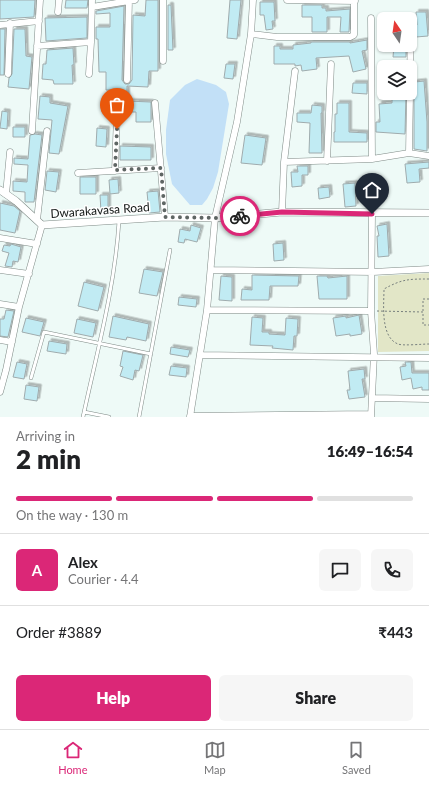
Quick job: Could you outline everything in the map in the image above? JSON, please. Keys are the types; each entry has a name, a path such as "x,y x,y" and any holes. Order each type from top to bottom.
{"street":[{"path":"32,131 40,0"},
{"path":"58,12 59,0"},
{"path":"89,74 92,0"},
{"path":"92,8 131,0 127,80"},
{"path":"163,0 163,62"},
{"path":"254,0 251,34 237,122 215,218 207,310 190,416 371,416 374,358 371,311 373,272 372,214"},
{"path":"251,34 277,37 350,37 354,34 355,1 287,0"},
{"path":"370,18 372,159"},
{"path":"0,25 39,20"},
{"path":"8,74 10,23"},
{"path":"38,46 90,42"},
{"path":"327,161 331,64"},
{"path":"282,212 284,162 295,71"},
{"path":"409,153 410,100"},
{"path":"155,103 165,217"},
{"path":"115,170 117,115"},
{"path":"0,392 20,307 37,244 47,130"},
{"path":"3,192 10,152"},
{"path":"284,162 372,159 409,153 429,156"},
{"path":"78,173 161,168"},
{"name":"Dwarakavasa Road","path":"3,192 40,222 119,221 165,217 215,218 282,212 429,214"},
{"path":"0,238 37,244"},
{"path":"211,270 373,272 429,269"},
{"path":"0,270 29,274"},
{"path":"0,304 20,307"},
{"path":"207,310 371,311"},
{"path":"0,340 12,342"},
{"path":"200,355 429,358"},
{"path":"372,398 429,398"}],"lane":[{"path":"83,417 112,288 118,246 119,221"},
{"path":"139,417 170,250"},
{"path":"32,378 44,332 151,354"},
{"path":"84,412 109,417"}],"path":[{"path":"429,279 407,279 396,282 384,289 384,326 392,339 398,344 429,344"},
{"path":"429,299 423,299 423,325 429,325"},
{"path":"384,312 423,312"}],"green space":[{"path":"429,273 429,351 378,352 378,276"}],"water":[{"path":"197,79 216,85 226,92 229,104 218,172 213,188 202,205 190,205 172,184 166,154 166,130 170,100 185,85"}],"building":[{"path":"0,0 35,0 34,17 0,19"},
{"path":"66,0 88,0 87,8 65,8"},
{"path":"146,0 158,0 158,71 149,71 148,87 127,86 127,101 151,102 151,122 136,122 136,112 114,112 112,90 106,90 106,72 99,72 96,27 110,27 110,13 96,14 96,11 124,6 122,80 125,84 129,84 132,80 133,15 145,16"},
{"path":"230,0 241,0 237,39 227,38"},
{"path":"260,2 274,2 275,21 272,21 273,29 266,30 264,15 260,15"},
{"path":"168,5 171,5 173,50 168,50"},
{"path":"302,5 322,5 322,8 326,8 326,11 350,9 349,32 340,32 341,17 327,17 327,32 312,32 312,17 302,17"},
{"path":"417,12 426,12 428,36 417,37"},
{"path":"87,17 87,38 46,41 45,18"},
{"path":"0,29 5,29 4,75 0,75"},
{"path":"14,29 25,29 26,56 32,57 29,89 8,87 9,78 12,74"},
{"path":"367,40 367,50 362,51 366,69 353,72 349,56 316,58 317,69 302,71 301,65 295,66 295,64 274,64 274,46 280,46 280,49 293,49 293,45 311,42 350,43"},
{"path":"73,48 73,84 54,84 53,80 42,79 43,64 46,64 47,50"},
{"path":"393,52 406,52 406,57 393,57"},
{"path":"226,64 235,64 233,79 224,78"},
{"path":"424,81 427,122 427,151 414,149 414,100 417,100 417,82"},
{"path":"353,83 367,83 367,94 352,93"},
{"path":"40,96 50,97 50,103 68,106 59,154 49,153 52,120 38,119"},
{"path":"392,100 406,100 405,134 376,132 376,122 380,122 379,104 392,103"},
{"path":"337,103 349,103 349,132 367,133 367,142 334,142"},
{"path":"312,105 322,106 322,153 309,153 310,123 297,122 297,113 311,113"},
{"path":"2,111 8,112 7,129 0,128"},
{"path":"13,127 25,127 25,137 13,137"},
{"path":"97,128 107,129 106,147 96,146"},
{"path":"30,135 42,135 34,202 25,202 25,192 13,191 13,181 27,182 28,165 14,164 14,158 28,159"},
{"path":"245,135 266,138 262,165 241,163"},
{"path":"120,146 151,147 151,160 120,160"},
{"path":"429,162 429,168 419,169 420,182 407,183 405,164"},
{"path":"297,166 308,166 308,175 302,175 302,186 292,187 291,172 298,172"},
{"path":"47,171 59,172 56,192 45,190"},
{"path":"80,177 96,177 96,194 80,194"},
{"path":"118,179 119,193 110,194 109,180"},
{"path":"355,183 356,206 345,207 343,184"},
{"path":"329,187 330,197 319,199 318,188"},
{"path":"158,191 160,212 149,213 147,192"},
{"path":"100,195 108,195 108,212 101,212"},
{"path":"0,203 14,206 20,211 15,233 0,230"},
{"path":"387,224 389,256 378,257 377,236 379,236 377,226"},
{"path":"191,225 201,228 197,242 185,239 184,243 178,242 180,229 190,231"},
{"path":"283,243 284,260 274,261 273,244"},
{"path":"11,244 21,247 18,262 13,261 12,267 5,266 9,253 2,251 4,245 10,246"},
{"path":"144,269 163,272 157,296 139,293"},
{"path":"252,275 299,276 298,286 270,286 269,300 241,300 242,289 252,290"},
{"path":"221,276 232,277 232,301 219,300"},
{"path":"317,276 327,276 328,278 347,276 347,299 319,299"},
{"path":"84,282 104,287 98,311 78,306"},
{"path":"179,297 197,299 196,307 178,305"},
{"path":"6,310 14,311 8,337 0,336 0,319 4,319"},
{"path":"359,315 362,334 336,336 333,318 346,316 346,318"},
{"path":"113,316 149,324 146,341 127,337 126,340 109,337"},
{"path":"252,317 263,318 262,332 285,335 286,318 298,319 297,336 294,336 293,350 272,348 273,346 250,345"},
{"path":"26,318 44,322 40,336 22,332"},
{"path":"77,319 96,323 93,337 74,333"},
{"path":"49,341 67,344 66,354 47,351"},
{"path":"171,347 190,350 188,357 170,354"},
{"path":"123,351 143,355 139,371 135,370 133,380 120,376 123,367 120,366"},
{"path":"17,362 27,364 24,379 13,377"},
{"path":"405,362 411,362 412,373 429,373 429,390 422,390 422,387 413,389 411,378 402,380 400,367 406,366"},
{"path":"171,366 187,368 186,377 169,375"},
{"path":"364,369 365,379 362,379 365,397 349,399 347,390 350,390 348,371"},
{"path":"26,385 39,387 37,401 24,399"}],"way so far":[{"path":"117,129 115,170 161,168 165,217 215,218 240,216"}],"route":[{"path":"240,216 282,212 372,214"}]}
